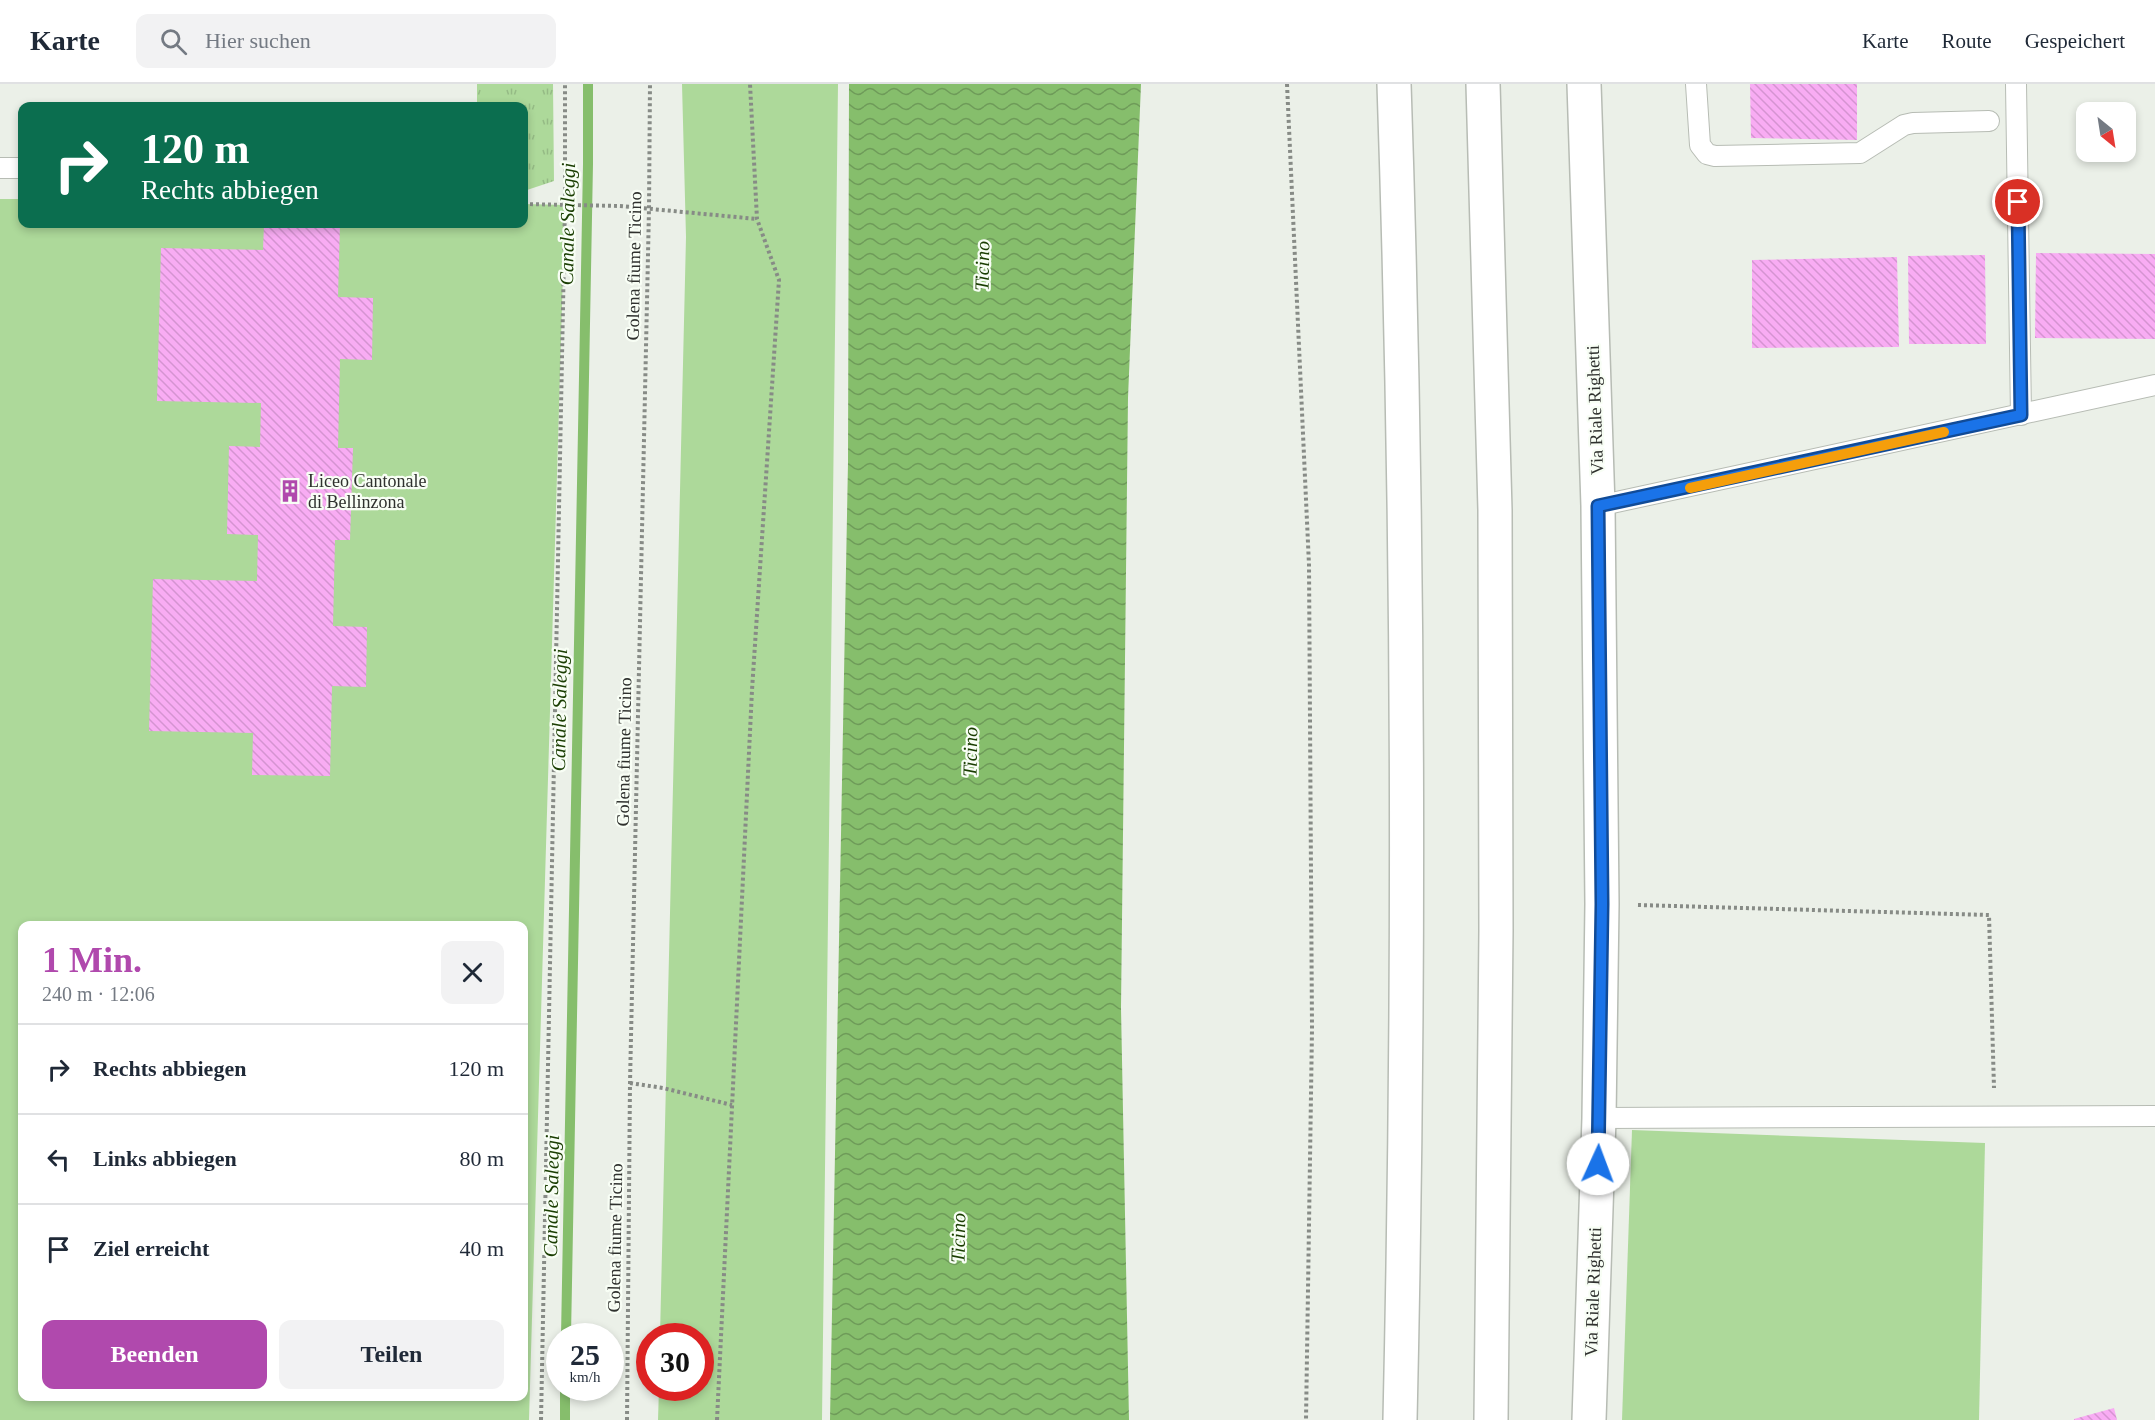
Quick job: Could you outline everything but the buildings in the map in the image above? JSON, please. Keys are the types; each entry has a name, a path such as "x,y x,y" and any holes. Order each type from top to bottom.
{"main road":[{"path":"1394,84 1405,553 1407,1034 1400,1420"},
{"path":"1483,84 1496,510 1496,930 1491,1420"},
{"name":"Via Riale Righetti","path":"1584,84 1598,506 1602,904 1599,1118 1589,1420"}],"lane":[{"path":"1696,84 1700,145 1707,154 1715,156 1860,153 1904,125 1989,121"},
{"path":"2016,84 2021,415"},
{"path":"0,168 18,168"},
{"path":"1598,506 2155,385"},
{"path":"1599,1118 2155,1116"}],"path":[{"path":"541,1420 565,205 565,84"},
{"name":"Golena fiume Ticino","path":"627,1420 630,1083 650,84"},
{"path":"717,1420 752,690 779,280 757,219 750,84"},
{"path":"1287,84 1309,565 1312,1029 1306,1420"},
{"path":"528,204 649,209 757,219"},
{"path":"1602,904 1989,915 1995,1118"},
{"path":"630,1083 663,1088 732,1105"}],"green space":[{"path":"477,84 553,84 554,181 528,190 528,102 477,102"},
{"path":"682,84 838,84 822,1420 658,1420 659,1401 714,1401 714,1323 660,1323 686,237"},
{"path":"0,199 18,199 18,228 528,228 528,204 565,205 529,1420 0,1420"},
{"path":"1632,1130 1985,1143 1979,1420 1622,1420"}],"water":[{"name":"Ticino","path":"849,84 1141,84 1128,398 1121,1008 1129,1420 830,1420 848,462"}],"waterway":[{"name":"Canale Saleggi","path":"566,1323 588,84"},
{"name":"Canale Saleggi","path":"565,1401 565,1420"}],"slow traffic":[{"path":"1690,488 1944,432"}],"place":[{"name":"Liceo Cantonale di Bellinzona","path":"290,491"}],"route":[{"path":"1598,1164 1602,904 1598,506 2021,415 2018,202"}]}
